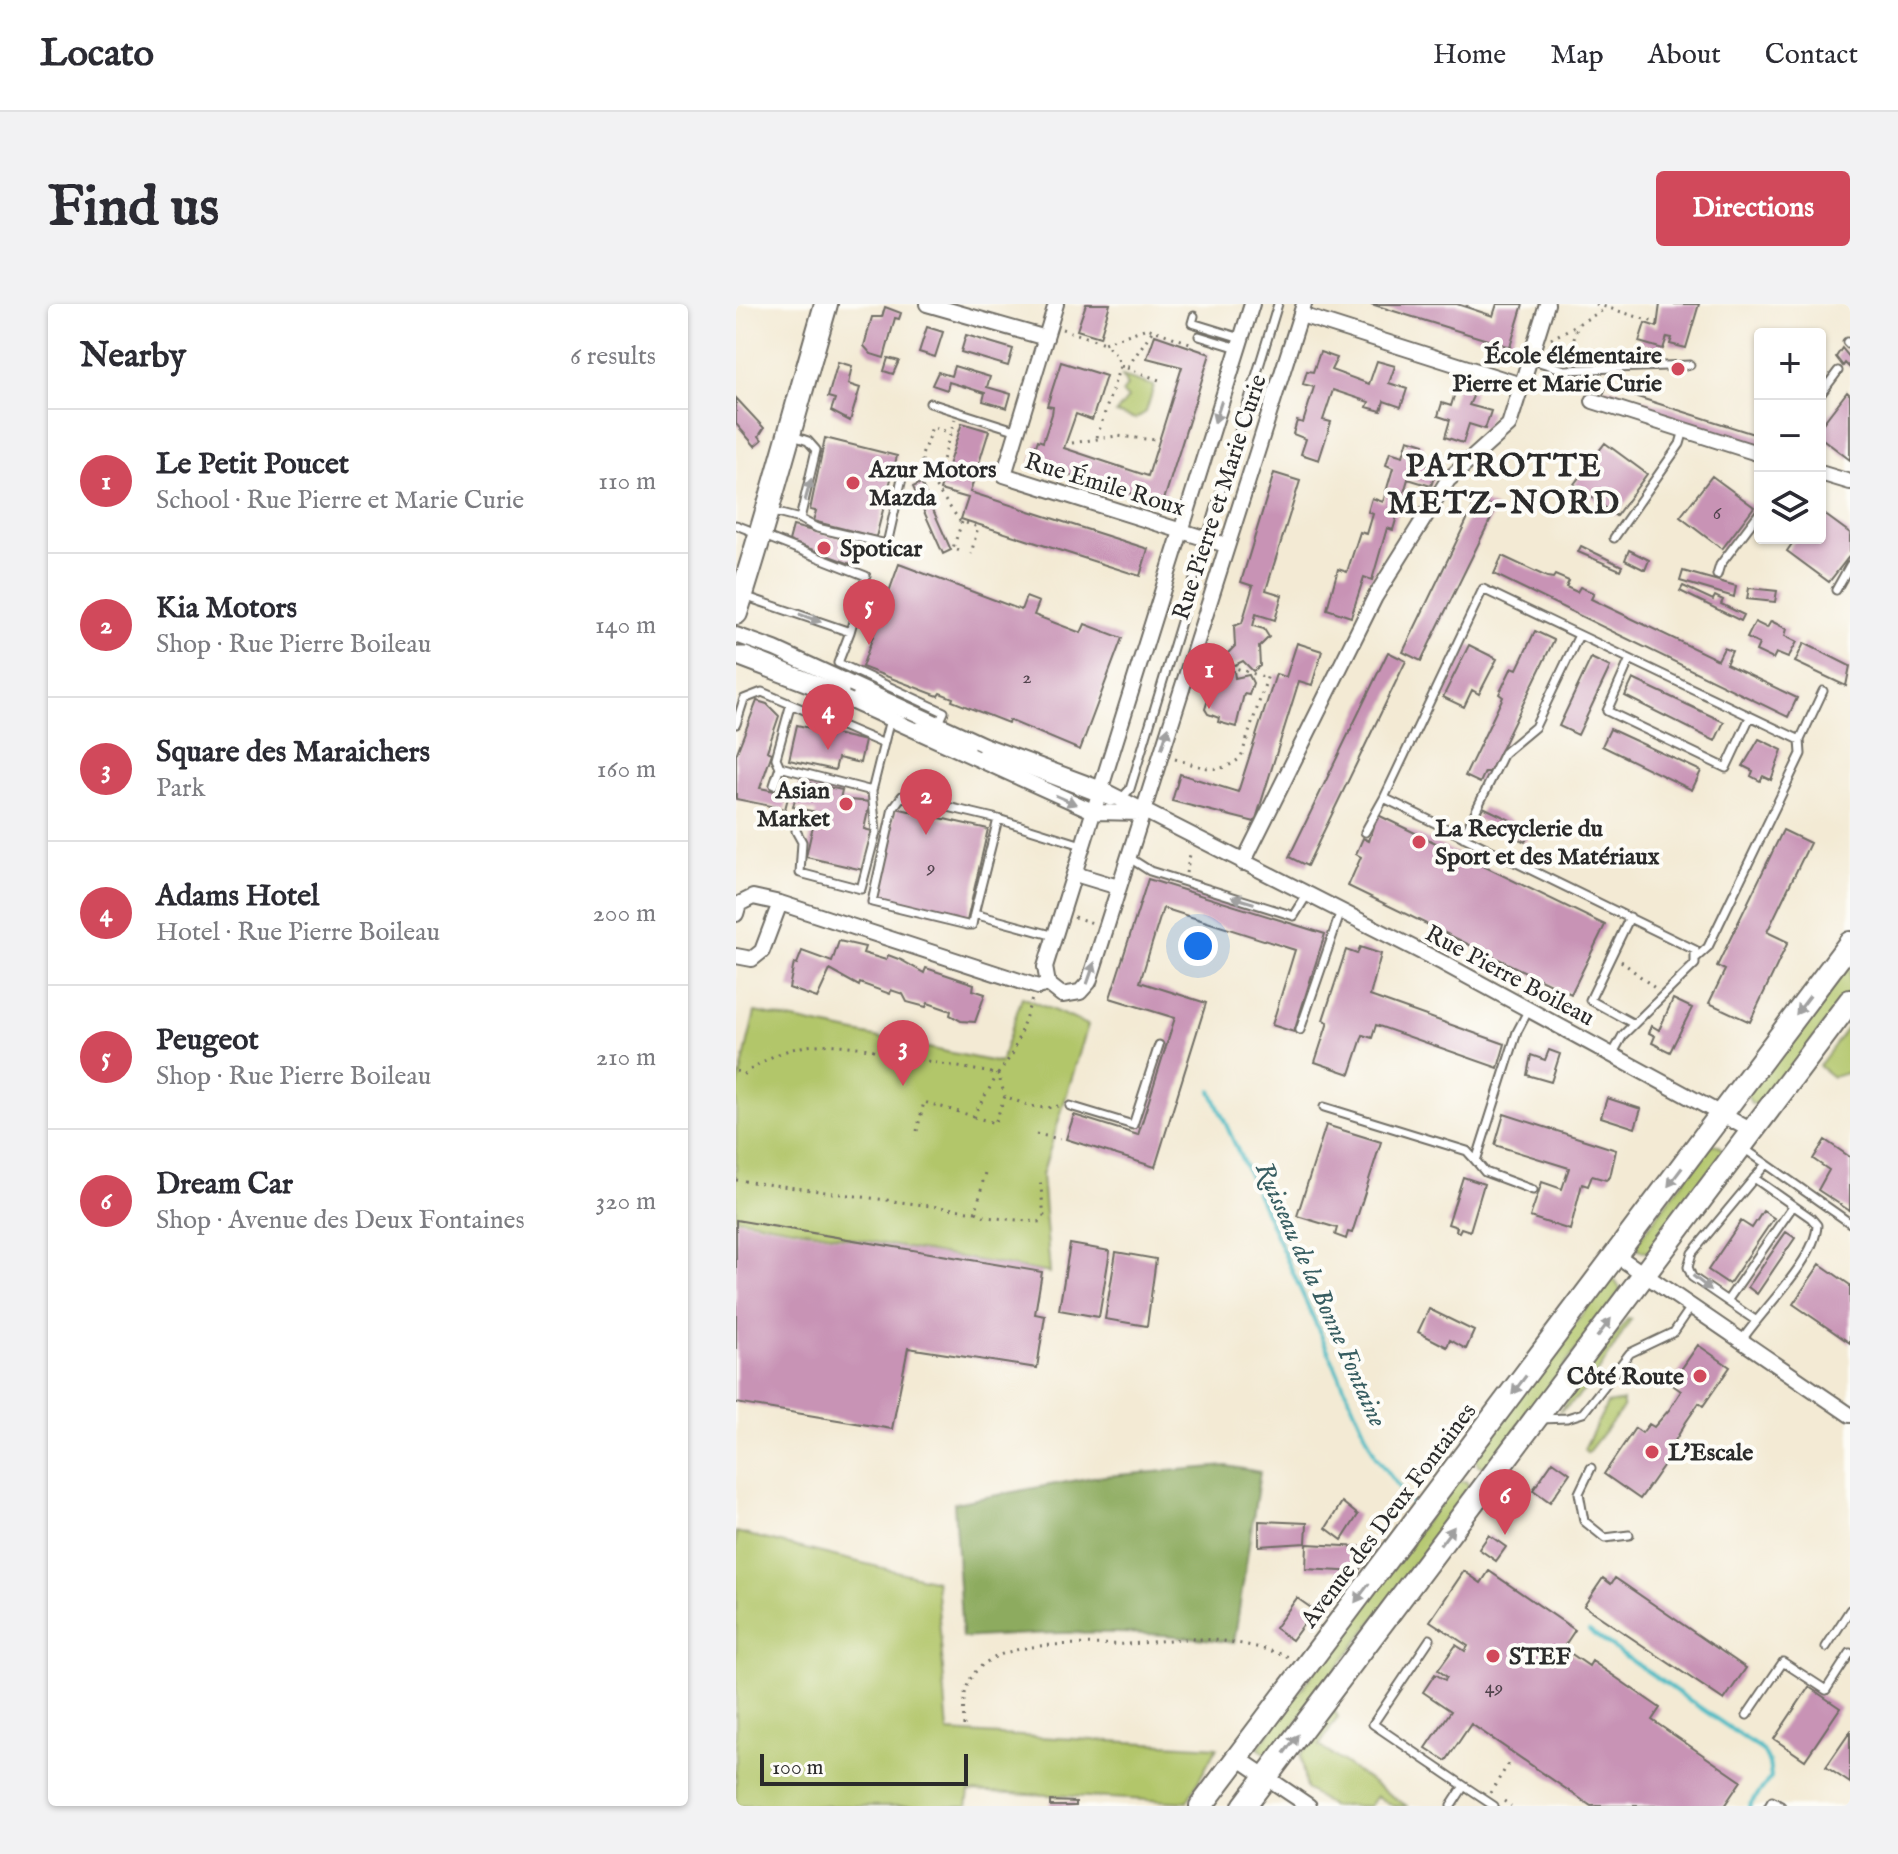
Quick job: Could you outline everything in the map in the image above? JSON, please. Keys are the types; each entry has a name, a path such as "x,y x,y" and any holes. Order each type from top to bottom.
{"main road":[{"path":"736,568 749,531 764,509 774,481 826,304"},
{"path":"738,601 749,531"},
{"name":"Avenue des Deux Fontaines","path":"1201,1806 1850,943"},
{"path":"1244,1806 1850,1001"}],"street":[{"path":"927,304 1048,331"},
{"name":"Rue Émile Roux","path":"1056,304 1004,475 1226,545"},
{"name":"Rue Pierre et Marie Curie","path":"1252,304 1044,971 1048,984 1062,995 1072,995 1083,989 1105,927 1302,310"},
{"path":"1243,863 1375,597 1448,480 1509,425 1547,304"},
{"path":"1302,310 1521,385"},
{"path":"1593,401 1754,452"},
{"path":"1826,475 1850,482"},
{"name":"Rue Pierre Boileau","path":"736,635 775,649 1097,800 1120,800 1529,1009 1721,1114 1746,1139"},
{"name":"Rue Pierre Boileau","path":"738,658 1097,800 1141,813"},
{"path":"1075,874 1118,887"},
{"path":"736,914 739,904 753,897 780,903 1038,987 1048,984"},
{"path":"736,956 752,959 762,951 780,903"},
{"path":"1616,1255 1850,1415"},
{"path":"1238,1758 1309,1806"}],"lane":[{"path":"1120,800 1130,789 1204,538 1278,304"},
{"path":"1194,316 1192,323 1240,343"},
{"path":"1199,336 1240,343"},
{"path":"1529,359 1565,370 1690,365"},
{"path":"1826,387 1838,371"},
{"path":"930,403 1018,431"},
{"path":"1614,538 1680,444 1684,430"},
{"path":"789,434 808,441 816,450 800,519"},
{"path":"764,509 800,519 817,528 887,544 902,478"},
{"path":"1717,575 1720,565 1754,520"},
{"path":"749,531 866,576 838,663 857,675 944,712 934,722"},
{"path":"1836,590 1850,565"},
{"path":"1365,832 1483,589 1800,740"},
{"path":"738,601 850,632"},
{"path":"1463,837 1504,753 1535,727 1579,635"},
{"name":"Rue Pierre Boileau","path":"738,658 765,658 893,712 934,722"},
{"path":"1630,659 1607,711 1726,768 1750,717"},
{"path":"1612,1055 1634,1024 1695,964 1697,957 1708,947 1801,754 1800,740 1823,691"},
{"path":"736,724 744,699 762,692 790,707 882,743"},
{"path":"774,785 780,767 776,758 790,707"},
{"path":"797,819 796,831 802,842 800,873 861,889 876,832 872,791 882,743 892,720"},
{"path":"780,767 872,791"},
{"path":"998,819 972,925 875,905 871,897 893,808 902,796 998,819 1084,846"},
{"path":"1384,798 1689,946 1697,957"},
{"path":"1127,857 1150,871 1294,916 1307,895"},
{"path":"1300,1030 1341,911"},
{"path":"974,914 1055,936"},
{"path":"1630,917 1590,1000 1634,1024"},
{"path":"1476,1161 1517,1032 1529,1009"},
{"path":"1070,1106 1133,1125 1159,1045"},
{"path":"1324,1107 1467,1151 1485,1172 1533,1190"},
{"path":"1746,1139 1766,1164 1850,1223"},
{"path":"1755,1320 1692,1277 1688,1267 1692,1253 1766,1164"},
{"path":"1741,1341 1808,1252 1817,1235 1817,1225 1754,1178"},
{"path":"1727,1301 1793,1206"},
{"path":"1535,1419 1567,1418 1583,1413 1630,1353 1674,1332 1691,1307"},
{"path":"1591,1468 1579,1493 1584,1521 1605,1538 1629,1535"},
{"path":"1826,1647 1850,1610"},
{"path":"1430,1639 1373,1724 1494,1806"},
{"path":"1747,1715 1783,1662 1826,1690 1850,1653"},
{"path":"1451,1806 1464,1786"},
{"path":"1769,1806 1772,1801 1781,1806"}],"path":[{"path":"1596,304 1654,322"},
{"path":"1536,338 1547,341 1578,321 1607,308"},
{"path":"1574,339 1578,321"},
{"path":"1104,343 1147,328 1193,344"},
{"path":"1127,368 1153,330"},
{"path":"1048,331 1104,343 1117,355 1120,366 1097,437"},
{"path":"1120,366 1159,380"},
{"path":"934,485 958,412"},
{"path":"951,433 932,427 921,458 934,485 962,522 978,527 971,554"},
{"path":"1072,443 1097,437 1156,440"},
{"path":"962,522 953,548 962,552"},
{"path":"1203,658 1267,678"},
{"path":"1171,759 1220,770 1231,767 1241,757 1269,672"},
{"path":"1187,882 1185,866 1195,839"},
{"path":"1062,913 1105,927"},
{"path":"1612,955 1663,996"},
{"path":"973,1116 1013,1053 1033,996 1027,994 1030,984"},
{"path":"736,1071 745,1074 764,1058 788,1049 844,1043 998,1074"},
{"path":"917,1131 924,1102 995,1123 1005,1096 998,1074"},
{"path":"1005,1096 1051,1109"},
{"path":"1036,1134 1060,1139"},
{"path":"976,1212 986,1168"},
{"path":"736,1180 1039,1222 1044,1217 1040,1178"},
{"path":"964,1726 966,1688 979,1667 989,1661 1036,1648 1077,1643 1121,1645 1201,1639 1273,1651 1307,1667"},
{"path":"1485,1800 1511,1760"}],"green space":[{"path":"1122,376 1154,386 1146,412 1135,419 1116,413 1128,398 1122,393 1127,386"},
{"path":"1850,956 1850,990 1765,1103 1751,1104 1747,1094"},
{"path":"1022,997 1088,1025 1042,1175 1050,1273 736,1218 736,1094 755,1012 1000,1063"},
{"path":"1850,1024 1850,1072 1833,1077 1819,1066"},
{"path":"1711,1144 1718,1145 1724,1152 1650,1253 1639,1250 1636,1244"},
{"path":"1614,1279 1621,1290 1488,1468 1478,1465 1474,1457 1608,1280"},
{"path":"1628,1318 1631,1319 1590,1383 1559,1412"},
{"path":"1623,1401 1623,1408 1587,1453 1584,1449 1607,1404"},
{"path":"1227,1466 1260,1472 1234,1643 1132,1633 962,1638 954,1503 1093,1477"},
{"path":"1466,1481 1471,1491 1270,1757 1258,1748 1455,1482"},
{"path":"736,1532 936,1581 948,1732 1217,1747 1187,1802 969,1791 967,1806 736,1806"},
{"path":"1334,1710 1338,1717 1319,1746 1407,1806 1393,1806 1377,1796 1370,1806 1331,1806 1306,1789 1300,1755"}],"building":[{"path":"1086,304 1110,304 1100,337 1077,330"},
{"path":"1371,304 1457,304 1493,316 1497,304 1523,304 1510,347"},
{"path":"1660,304 1699,304 1686,348 1670,344 1672,338 1667,337 1663,349 1639,342 1645,323 1657,327"},
{"path":"885,307 901,313 899,319 895,318 884,358 871,354 864,346 872,317 882,317"},
{"path":"927,327 943,332 935,357 919,352"},
{"path":"966,335 1013,349 1008,366 961,352"},
{"path":"1155,335 1210,354 1163,503 1030,463 1038,440 1043,442 1052,414 1053,407 1047,406 1061,362 1106,376 1092,420 1076,414 1064,448 1148,476 1182,367 1147,358"},
{"path":"1842,348 1850,358 1850,368 1845,363 1843,366 1836,357"},
{"path":"1320,352 1337,358 1331,370 1369,384 1377,361 1395,366 1389,383 1407,389 1401,407 1384,401 1381,411 1367,407 1369,402 1333,390 1323,420 1331,422 1319,460 1301,454 1306,439 1293,434 1297,421 1303,423 1314,387 1303,384 1307,371 1313,372"},
{"path":"888,358 899,361 893,374 884,371"},
{"path":"838,362 852,366 848,384 860,388 850,421 831,411 835,399 828,397"},
{"path":"954,366 990,377 987,387 1011,394 1007,408 983,401 985,393 949,382 947,390 932,385 938,372 951,376"},
{"path":"1457,386 1475,392 1469,405 1491,411 1485,429 1469,424 1463,443 1445,437 1450,420 1438,416 1442,403 1451,406"},
{"path":"1606,387 1754,434 1754,446 1602,398"},
{"path":"1847,392 1850,395 1850,460 1826,442 1826,419"},
{"path":"736,398 764,428 759,436 762,440 755,446 736,424"},
{"path":"962,423 989,431 970,492 1148,549 1140,576 961,519 968,498 940,490"},
{"name":"Azur Motors Mazda","path":"825,438 897,456 876,537 813,521 816,511 810,510"},
{"path":"1408,439 1424,444 1419,463 1437,468 1431,486 1408,479 1393,530 1387,528 1372,580 1364,577 1351,617 1327,609 1338,569 1347,572 1360,532 1367,534 1373,514 1368,512 1372,498 1383,502 1393,468 1386,465 1390,452 1403,456"},
{"path":"1605,443 1647,474 1616,516 1574,484"},
{"path":"1274,473 1300,481 1266,590 1282,595 1275,620 1256,614 1253,626 1264,629 1269,637 1259,647 1260,666 1253,671 1243,661 1229,664 1225,656 1235,646 1234,626 1242,623 1253,586 1241,582"},
{"path":"1712,476 1754,507 1722,549 1680,517"},
{"path":"921,483 951,550 943,554 913,487"},
{"path":"1477,499 1496,508 1421,661 1403,652"},
{"path":"1826,515 1850,533 1850,555 1829,582 1787,551 1792,544 1826,544"},
{"path":"793,526 864,544 856,566 789,541"},
{"path":"1581,546 1622,566 1620,570 1578,552"},
{"path":"1629,550 1649,560 1645,570 1625,560"},
{"path":"1502,556 1547,577 1553,578 1555,575 1569,581 1566,587 1577,592 1580,587 1594,593 1591,599 1718,660 1724,648 1732,651 1726,664 1797,698 1788,717 1494,574"},
{"path":"899,564 1021,610 1026,597 1039,602 1034,615 1081,633 1085,624 1122,638 1080,750 1009,720 1008,723 952,701 953,698 940,693 938,696 862,667"},
{"path":"1683,571 1736,586 1734,597 1680,581"},
{"path":"1683,586 1713,600 1715,596 1723,600 1721,604 1744,615 1741,621 1680,591"},
{"path":"1749,588 1777,591 1775,602 1747,599"},
{"path":"1771,621 1787,629 1785,636 1797,642 1788,658 1776,653 1773,659 1756,651 1759,644 1747,638 1755,622 1767,628"},
{"path":"1535,631 1554,640 1490,772 1485,772 1480,783 1465,776 1503,697 1499,694 1512,667 1517,669"},
{"path":"1297,643 1322,651 1312,685 1299,681 1255,822 1172,801 1180,774 1238,792 1276,674 1286,677"},
{"path":"1804,643 1850,666 1846,686 1795,662"},
{"path":"1469,645 1497,659 1479,694 1472,690 1464,707 1443,697"},
{"path":"1388,652 1406,661 1307,866 1289,857"},
{"path":"1591,658 1610,667 1578,735 1559,726"},
{"path":"1228,669 1234,671 1235,678 1249,675 1253,683 1249,695 1244,694 1236,727 1218,722 1219,718 1208,714 1205,709 1220,673"},
{"path":"1633,679 1724,722 1715,741 1625,696"},
{"path":"757,701 767,704 779,716 767,751 772,753 760,788 789,794 785,809 736,799 736,755"},
{"path":"797,725 865,741 860,763 838,758 835,770 789,760"},
{"path":"1610,729 1701,771 1692,790 1602,746"},
{"path":"1759,739 1782,750 1771,780 1763,776 1760,781 1751,776 1753,771 1743,766"},
{"path":"800,781 842,790 840,799 870,802 864,829 872,831 863,870 806,857 816,812 793,807"},
{"path":"1483,807 1531,830 1525,842 1477,819"},
{"path":"896,808 988,829 967,921 875,899"},
{"path":"1378,815 1605,925 1571,994 1348,886 1361,857 1356,854 1363,838 1369,841"},
{"path":"1783,830 1810,843 1767,932 1788,942 1750,1022 1709,1003 1725,970 1717,966"},
{"path":"1148,879 1325,934 1294,1032 1272,1025 1295,950 1163,908 1140,982 1206,1003 1155,1167 1066,1139 1074,1115 1138,1135 1175,1018 1110,998"},
{"path":"839,941 865,947 863,953 886,960 888,955 924,973 926,968 974,984 973,990 985,994 975,1022 961,1021 950,1015 951,1011 928,1003 926,1007 907,1002 903,994 891,990 890,994 860,983 859,986 830,970 817,998 789,988 794,963 797,964 802,951 832,962"},
{"path":"1360,947 1381,954 1370,996 1505,1044 1498,1068 1376,1025 1372,1038 1363,1035 1350,1074 1315,1062 1328,1022 1323,1020 1346,950 1357,954"},
{"path":"1673,999 1692,1008 1670,1052 1652,1043 1655,1036 1649,1033 1652,1026 1659,1030"},
{"path":"1549,1050 1560,1054 1551,1082 1527,1075 1531,1055 1545,1060"},
{"path":"1607,1098 1641,1109 1635,1128 1601,1117"},
{"path":"1504,1114 1616,1150 1610,1177 1606,1180 1592,1176 1588,1186 1582,1184 1570,1230 1530,1217 1542,1182 1562,1189 1569,1168 1495,1145"},
{"path":"1326,1125 1381,1142 1352,1233 1348,1232 1346,1239 1335,1235 1337,1228 1297,1216"},
{"path":"1825,1140 1850,1157 1850,1211 1818,1190 1829,1170 1813,1159"},
{"path":"1463,1177 1484,1184 1470,1231 1461,1228 1459,1232 1456,1231 1457,1227 1448,1224"},
{"path":"1763,1211 1774,1218 1729,1284 1708,1270 1741,1221 1752,1228"},
{"path":"736,1220 1042,1272 1035,1314 1045,1316 1037,1368 908,1348 892,1429 736,1403"},
{"path":"1786,1232 1795,1238 1757,1294 1748,1287"},
{"path":"1070,1244 1110,1251 1099,1317 1059,1310"},
{"path":"1116,1252 1156,1259 1147,1326 1105,1319"},
{"path":"1820,1264 1850,1285 1850,1343 1793,1304"},
{"path":"1429,1309 1474,1331 1466,1349 1450,1340 1447,1347 1418,1332"},
{"path":"1698,1345 1730,1367 1703,1406 1699,1403 1686,1422 1669,1451 1672,1453 1640,1499 1604,1474 1635,1428 1642,1433 1649,1424 1654,1427 1669,1410 1681,1391 1671,1384"},
{"path":"1553,1461 1570,1473 1550,1502 1533,1490"},
{"path":"1342,1502 1358,1515 1342,1540 1326,1528"},
{"path":"1259,1521 1307,1523 1306,1543 1259,1546"},
{"path":"1489,1535 1506,1547 1496,1561 1479,1549"},
{"path":"1307,1544 1374,1548 1358,1572 1306,1569"},
{"path":"1464,1571 1481,1583 1489,1571 1575,1630 1563,1648 1589,1666 1592,1661 1660,1708 1652,1720 1741,1781 1724,1806 1591,1806 1471,1724 1446,1761 1426,1748 1451,1711 1423,1692 1435,1674 1445,1680 1447,1677 1438,1670 1456,1645 1465,1651 1468,1646 1430,1621"},
{"path":"1603,1578 1611,1584 1615,1578 1746,1668 1724,1700 1584,1606"},
{"path":"1297,1598 1314,1610 1292,1640 1275,1628"},
{"path":"1809,1687 1840,1708 1805,1760 1774,1739"},
{"path":"1850,1732 1850,1783 1826,1767"},
{"path":"1050,1801 1076,1802 1076,1806 1050,1806"}],"waterway":[{"name":"Ruisseau de la Bonne Fontaine","path":"1211,1091 1376,1457 1413,1506"},
{"name":"Ruisseau de la Bonne Fontaine","path":"1589,1631 1763,1751 1771,1777 1749,1806"}],"place":[{"name":"École élémentaire Pierre et Marie Curie","path":"1678,369"},
{"name":"Azur Motors Mazda","path":"853,483"},
{"name":"Spoticar","path":"824,548"},
{"name":"Peugeot","path":"869,645"},
{"name":"Le Petit Poucet","path":"1209,709"},
{"name":"Adams Hotel","path":"828,750"},
{"name":"Asian Market","path":"846,804"},
{"name":"Kia Motors","path":"926,835"},
{"name":"La Recyclerie du Sport et des Matériaux","path":"1419,842"},
{"name":"Square des Maraichers","path":"903,1086"},
{"name":"Côté Route","path":"1700,1376"},
{"name":"L'Escale","path":"1652,1452"},
{"name":"Dream Car","path":"1505,1535"},
{"name":"STEF","path":"1493,1656"}],"district":[{"name":"PATROTTE METZ-NORD","path":"1504,484"}]}
